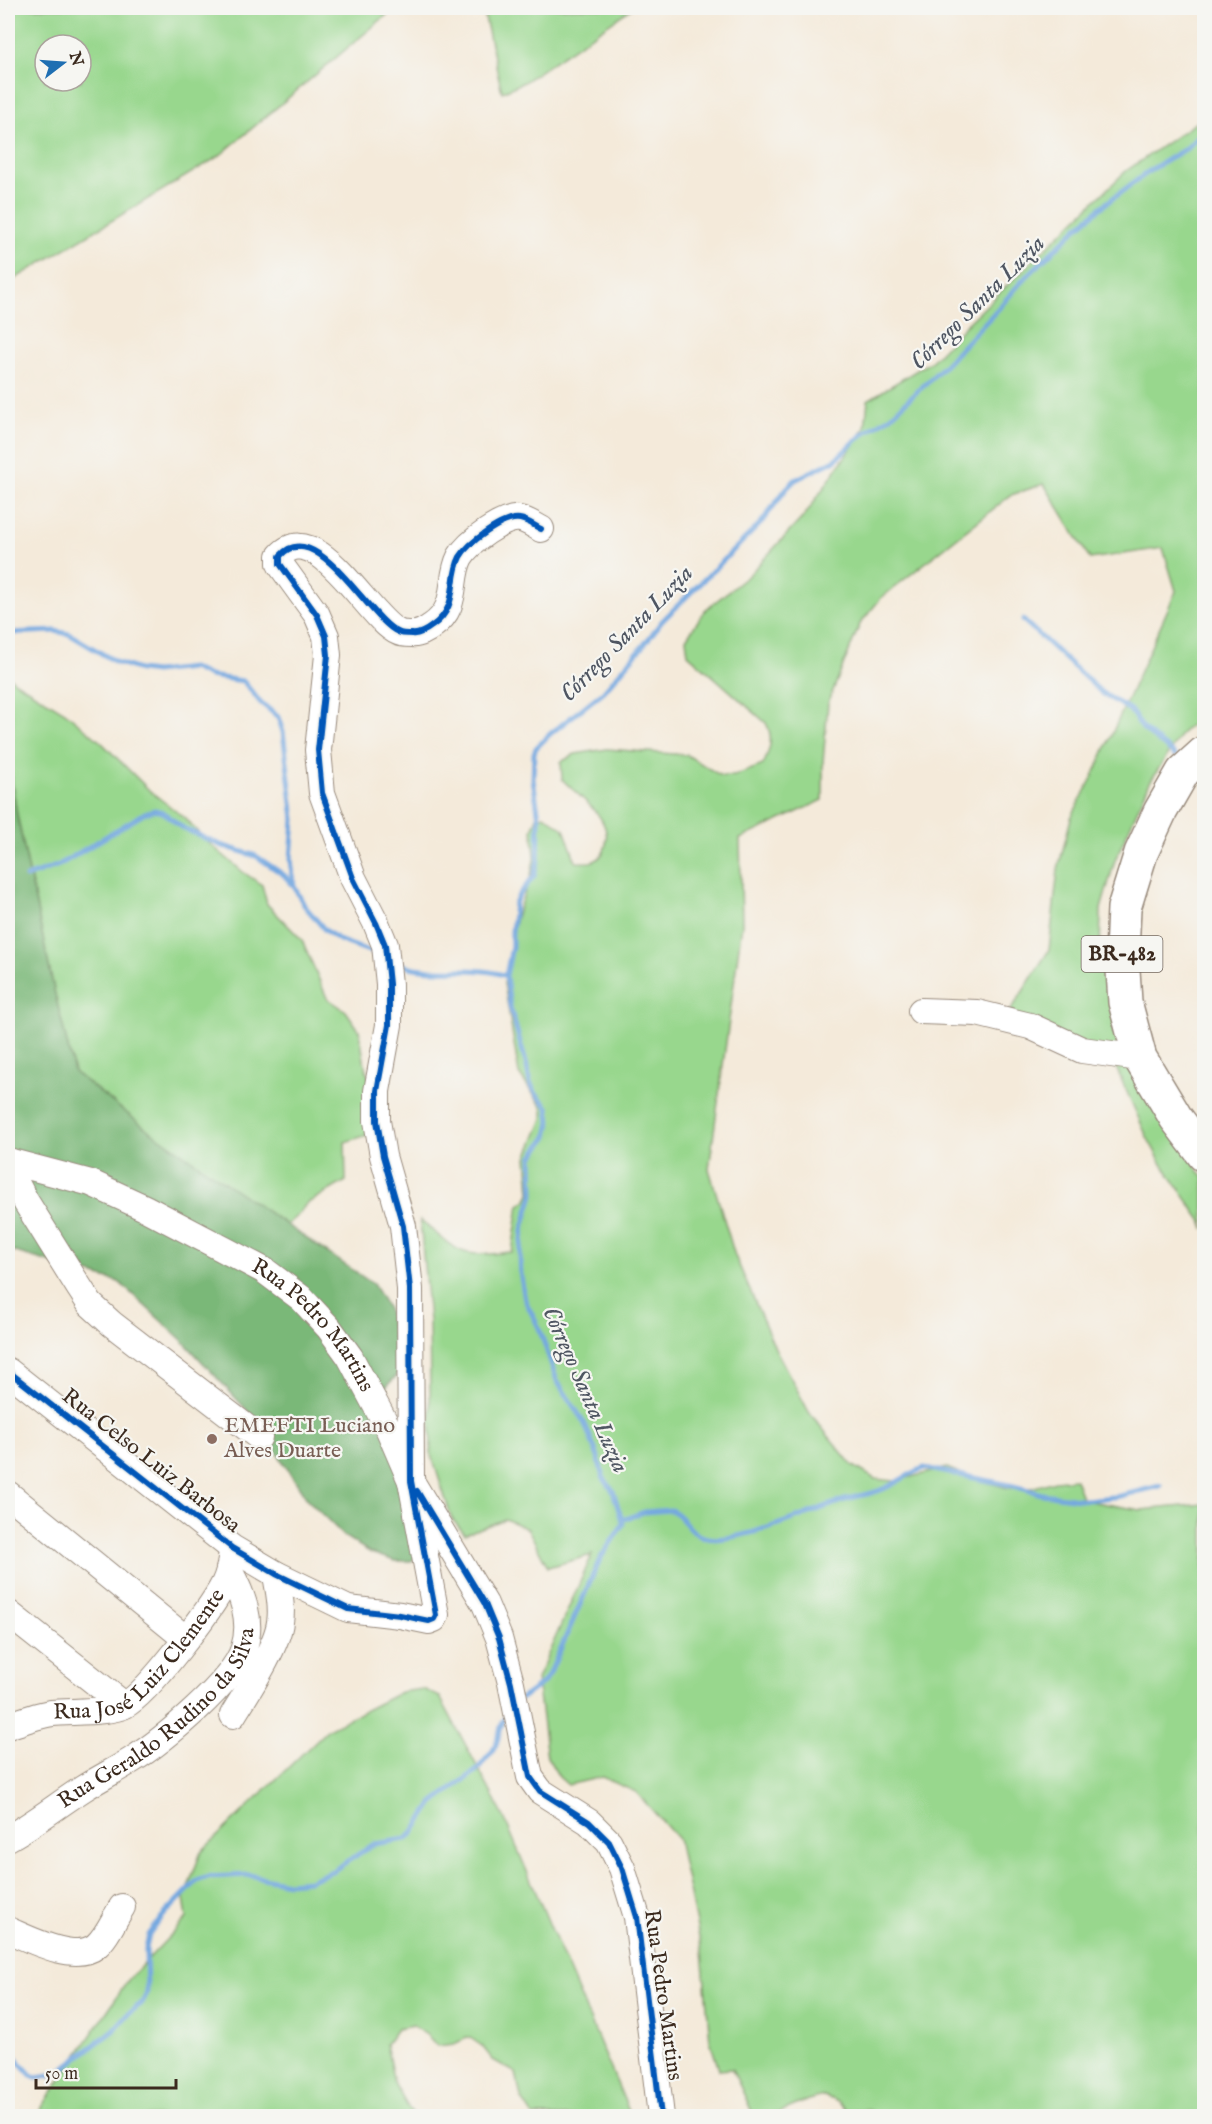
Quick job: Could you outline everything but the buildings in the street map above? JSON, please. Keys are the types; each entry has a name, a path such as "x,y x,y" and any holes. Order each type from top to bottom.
{"highway":[{"name":"BR-482","path":"1204,753 1183,772 1160,812 1141,853 1124,908 1122,954 1125,1002 1140,1058 1176,1118 1204,1155"}],"street":[{"path":"411,1480 410,1289 401,1218 383,1156 377,1121 377,1091 389,1025 389,984 385,945 376,922 352,878 322,793 318,750 328,655 326,636 316,615 280,564 280,556 286,550 294,547 309,550 327,559 385,623 398,632 413,635 435,624 447,613 460,558 468,546 507,520 520,519 541,529"},
{"path":"921,1011 977,1013 1030,1026 1082,1050 1140,1058"},
{"path":"8,1161 26,1202 90,1304 112,1324 259,1437"},
{"name":"Rua Pedro Martins","path":"8,1161 91,1183 145,1208 265,1271 301,1298 329,1328 350,1357 389,1430 411,1480 485,1604 499,1638 513,1690 530,1777 540,1791 589,1822 609,1842 622,1868 637,1917 661,2116"},
{"name":"Rua Celso Luiz Barbosa","path":"8,1371 230,1559 276,1574 348,1609 429,1621 436,1615 411,1480"},
{"path":"8,1494 186,1639"},
{"name":"Rua José Luiz Clemente","path":"8,1726 50,1713 124,1705 141,1692 186,1639 225,1582 230,1559"},
{"name":"Rua Geraldo Rudino da Silva","path":"8,1838 134,1759 170,1731 219,1687 239,1659 244,1649 246,1634 246,1610 230,1559"},
{"path":"233,1715 259,1671 280,1623 276,1574"},
{"path":"8,1613 124,1705"},
{"path":"8,1930 46,1946 75,1952 88,1951 98,1944 122,1907"}],"green space":[{"path":"8,8 395,8 218,157 8,283"},
{"path":"487,8 632,8 524,82 502,92 485,18"},
{"path":"1204,117 1204,713 1181,734 1150,782 1115,860 1101,909 1100,955 1112,1008 1198,1170 1204,1177 1204,1229 1201,1220 1162,1164 1147,1137 1110,1054 1008,1015 1049,950 1058,869 1071,818 1094,774 1176,591 1163,548 1090,559 1044,484 1011,495 881,598 860,624 828,703 823,762 823,800 740,839 742,924 709,1169 735,1256 775,1348 809,1412 852,1465 875,1479 895,1481 947,1468 1008,1488 1031,1488 1055,1481 1075,1479 1083,1500 1141,1510 1204,1504 1204,2116 877,2116 869,2110 847,2110 838,2102 824,2096 808,2100 771,2116 754,2116 732,2069 719,2070 710,2041 702,1951 678,1839 636,1792 602,1777 568,1785 559,1777 547,1757 537,1679 592,1555 548,1567 528,1529 505,1519 465,1534 452,1519 431,1454 429,1321 420,1220 449,1244 462,1251 479,1254 512,1252 519,1205 526,1201 530,1193 527,1157 543,1119 543,1108 519,1074 504,983 516,917 531,875 535,855 532,830 537,817 544,815 564,829 576,862 589,862 599,858 607,840 601,819 595,810 562,779 561,762 575,754 607,749 687,755 721,776 734,776 763,765 770,744 770,734 766,723 688,654 686,639 705,610 749,575 805,515 865,428 868,400 932,361 964,327 1126,171"},
{"path":"8,675 65,712 101,742 150,791 186,819 203,838 262,885 267,904 302,940 327,998 346,1011 359,1030 366,1071 370,1080 374,1133 345,1142 346,1181 306,1204 286,1225 147,1129 74,1072 17,815 8,754"},
{"path":"8,754 17,815 74,1072 147,1129 373,1284 388,1309 399,1373 386,1387 376,1389 425,1553 411,1561 395,1561 371,1553 345,1537 307,1499 256,1420 183,1341 119,1282 8,1250"},
{"path":"423,1689 440,1697 503,1815 631,2116 533,2116 521,2098 516,2073 493,2060 482,2046 469,2037 454,2044 437,2046 427,2035 413,2026 397,2029 386,2044 394,2083 413,2116 36,2116 129,1979 187,1918 184,1898 201,1852 328,1729 401,1692"}],"waterway":[{"name":"Córrego Santa Luzia","path":"522,1698 544,1682 550,1673 600,1559 623,1524 613,1491 603,1477 598,1457 584,1422 557,1381 539,1328 525,1300 521,1277 520,1255 524,1224 533,1195 532,1157 547,1137 550,1122 548,1107 530,1083 510,1007 506,976 512,947 515,903 534,876 538,860 539,818 533,779 536,748 603,692 662,621 761,523 795,480 835,460 863,434 890,417 943,367 1022,281 1079,226 1152,169 1187,148 1204,130"},
{"path":"1023,620 1102,693 1130,710 1144,730 1175,755"},
{"path":"8,633 55,631 69,634 116,662 139,670 155,672 192,668 209,676 243,681 260,702 278,717 283,732 294,819 291,859 294,886 304,905 325,930 341,941 377,954"},
{"path":"26,877 59,865 145,813 155,810 163,812 183,828 220,845 256,856 284,875 292,884"},
{"path":"403,965 429,970 481,971 506,976"},
{"path":"622,1520 644,1512 671,1510 698,1535 717,1539 734,1537 775,1526 848,1499 879,1491 924,1468 1010,1485 1042,1494 1087,1500 1120,1496 1160,1486"},
{"name":"Córrego Santa Luzia","path":"8,2054 15,2057 31,2075 36,2077 50,2075 61,2070 114,2030 129,2013 142,2003 147,1993 146,1948 149,1935 162,1917 197,1881 208,1877 249,1875 288,1883 309,1881 334,1870 374,1844 406,1839 413,1833 433,1803 476,1771 492,1752 508,1713"}],"cycle path":[{"path":"8,1371 232,1548 276,1574 348,1609 429,1621 434,1619 436,1615 411,1481 410,1289 403,1226 383,1156 377,1121 377,1091 389,1025 389,984 385,945 353,878 322,793 318,750 328,655 326,636 317,615 280,564 280,556 294,547 310,549 326,559 386,624 399,633 414,634 430,628 441,619 450,602 460,557 478,538 496,526 513,519 523,520 541,529"},
{"path":"417,1491 485,1604 499,1638 511,1683 530,1777 540,1791 589,1822 609,1842 622,1868 637,1917 661,2116"}],"place":[{"name":"EMEFTI Luciano Alves Duarte","path":"212,1439"}]}
